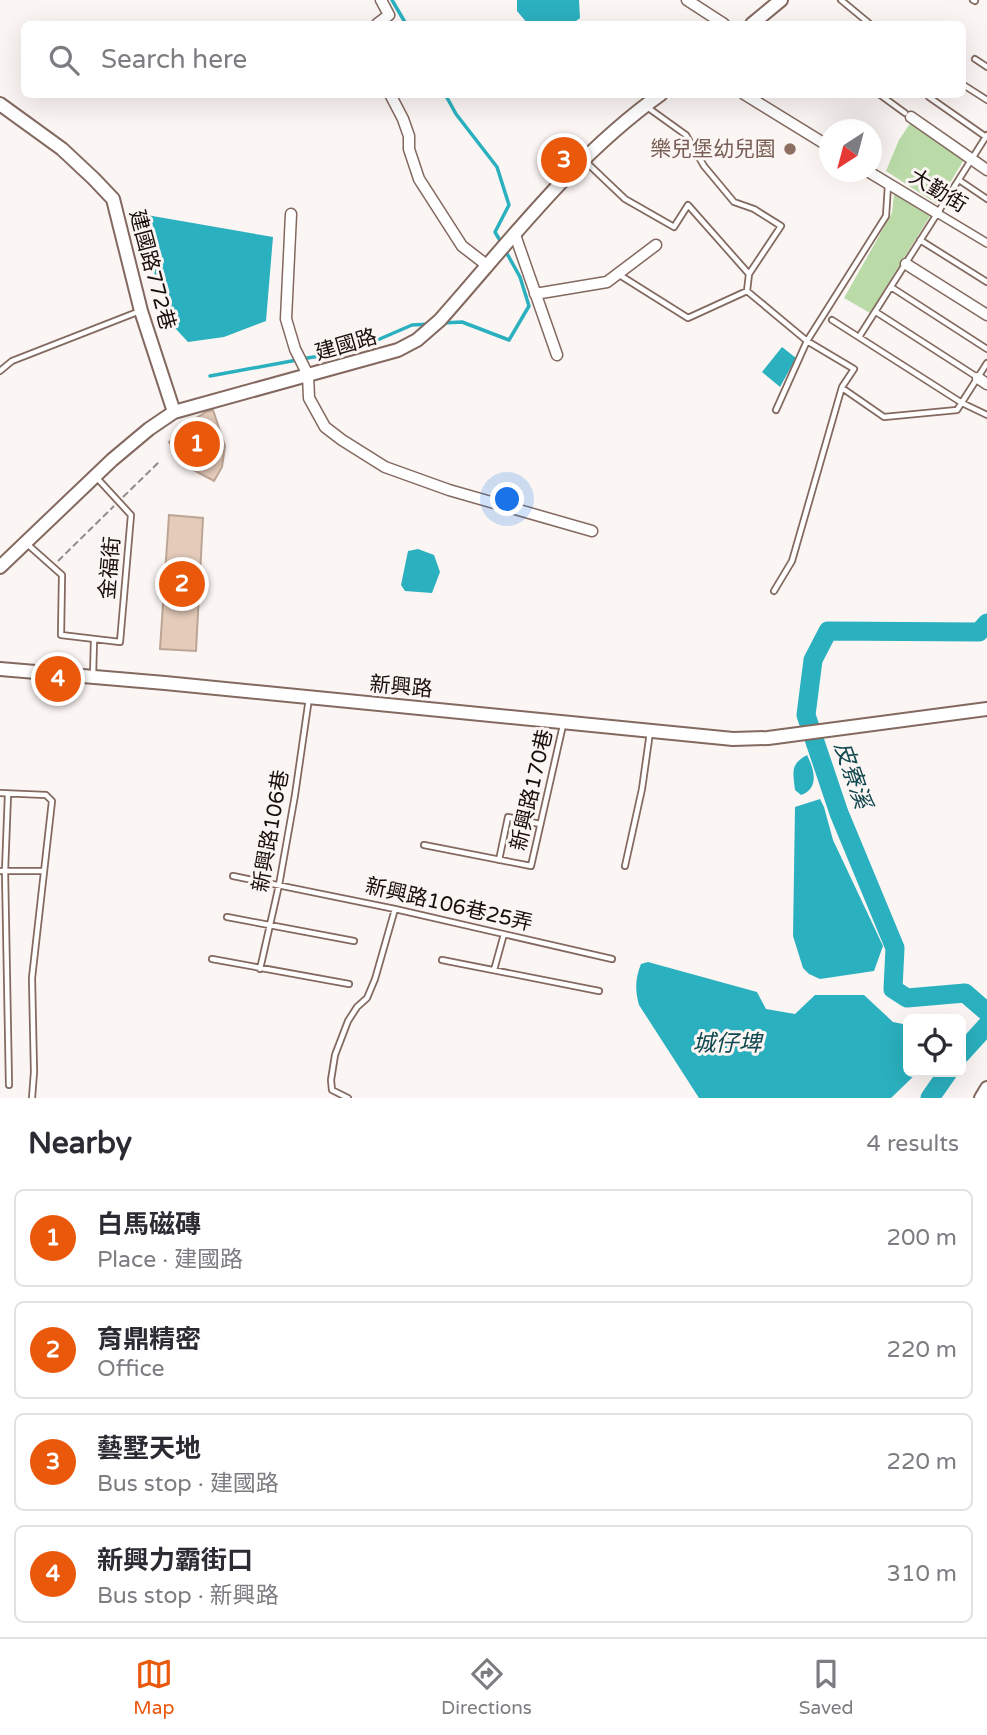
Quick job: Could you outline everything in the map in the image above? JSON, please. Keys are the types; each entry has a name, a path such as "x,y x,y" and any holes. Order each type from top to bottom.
{"street":[{"path":"381,0 389,15 381,21"},
{"path":"687,0 719,21"},
{"path":"756,21 781,0"},
{"path":"392,98 409,136 409,149 419,179 462,246 488,266"},
{"name":"建國路","path":"0,567 95,476 149,429 174,412 398,350 417,340 436,324 583,159 656,98"},
{"path":"750,98 819,140"},
{"name":"建國路772巷","path":"0,104 62,149 113,199 141,311 174,412"},
{"path":"908,115 987,170"},
{"name":"大勤街","path":"882,180 987,243"},
{"path":"291,214 286,319 295,349 308,375 309,398 325,427 385,467 449,490 592,531"},
{"path":"507,243 535,294 556,355"},
{"path":"535,294 607,282 656,245"},
{"path":"906,264 987,315"},
{"name":"新興路","path":"0,669 733,739 768,738 987,709"},
{"path":"981,1098 987,1088"}],"lane":[{"path":"841,0 865,21"},
{"path":"975,59 987,67"},
{"path":"966,87 987,100"},
{"path":"885,98 908,115"},
{"path":"859,337 987,137 930,98"},
{"path":"645,106 686,135 704,166 734,202 754,209 781,226 749,274 747,291"},
{"path":"583,159 625,199 674,227 688,205 749,274"},
{"path":"958,180 987,199"},
{"path":"776,410 807,341 886,216 888,183"},
{"path":"920,240 987,282"},
{"path":"618,273 688,318 747,291"},
{"path":"891,288 987,349"},
{"path":"747,291 807,341 854,369 842,387 792,561 774,591"},
{"path":"0,371 12,362 141,311"},
{"path":"876,312 982,381"},
{"path":"832,320 962,403 987,415"},
{"path":"845,390 884,417 957,410 982,381 987,363"},
{"path":"95,476 118,501"},
{"name":"金福街","path":"94,640 120,642 131,515 118,501"},
{"path":"25,543 62,575 61,635 94,640 93,677"},
{"name":"新興路106巷","path":"260,969 279,885 309,698"},
{"name":"新興路170巷","path":"499,860 531,866 564,721"},
{"path":"625,866 642,789 650,731"},
{"path":"0,793 46,795 52,801 32,978 32,1098"},
{"path":"8,794 2,871 9,1085"},
{"path":"424,845 499,860 508,817 540,824"},
{"path":"2,871 44,872"},
{"name":"新興路106巷25弄","path":"233,876 395,909 612,959"},
{"path":"346,1098 332,1090 335,1055 348,1021 367,998 375,979 395,909"},
{"path":"227,916 354,941"},
{"path":"494,970 504,933"},
{"path":"212,959 349,984"},
{"path":"442,960 599,991"}],"path":[{"path":"52,567 160,461"}],"green space":[{"path":"911,122 965,158 937,204 886,171 899,140"},
{"path":"894,194 930,216 870,313 844,298 892,213"}],"water":[{"path":"517,0 579,0 580,18 576,21 525,21 517,11"},
{"path":"141,214 273,237 266,321 224,337 188,342 163,315 168,292 140,254"},
{"path":"782,347 796,358 780,387 762,372"},
{"path":"418,549 434,555 440,572 432,593 405,591 401,585 408,551"},
{"path":"807,755 814,778 811,788 801,795 795,790 794,769"},
{"path":"820,799 833,840 883,946 874,971 820,979 803,968 793,936 795,807"},
{"name":"城仔埤","path":"648,962 757,992 766,1009 795,1014 815,995 864,995 893,1022 903,1024 903,1077 913,1077 891,1098 699,1098 639,1005 636,989 641,964"}],"building":[{"path":"213,410 225,446 222,467 214,481 184,465 169,442 191,427 188,423"},
{"path":"169,515 203,518 196,651 160,649"}],"waterway":[{"path":"392,0 404,21"},
{"path":"447,98 456,114 497,167 509,205 495,232 502,244"},
{"path":"442,323 462,322 509,340 529,306 520,277 505,250"},
{"path":"301,359 352,351 412,325 431,324"},
{"path":"210,376 297,360"},
{"name":"皮寮溪","path":"987,623 979,632 828,631 813,660 806,715 839,813 895,948 893,989 907,998 965,993 987,1012"},
{"name":"皮寮溪","path":"966,1048 987,1025"},
{"name":"皮寮溪","path":"930,1098 945,1077"}],"place":[{"name":"樂兒堡幼兒園","path":"790,149"},
{"name":"藝墅天地","path":"564,160"},
{"name":"白馬磁磚","path":"197,444"},
{"name":"育鼎精密","path":"182,584"},
{"name":"新興力霸街口","path":"58,679"}]}
